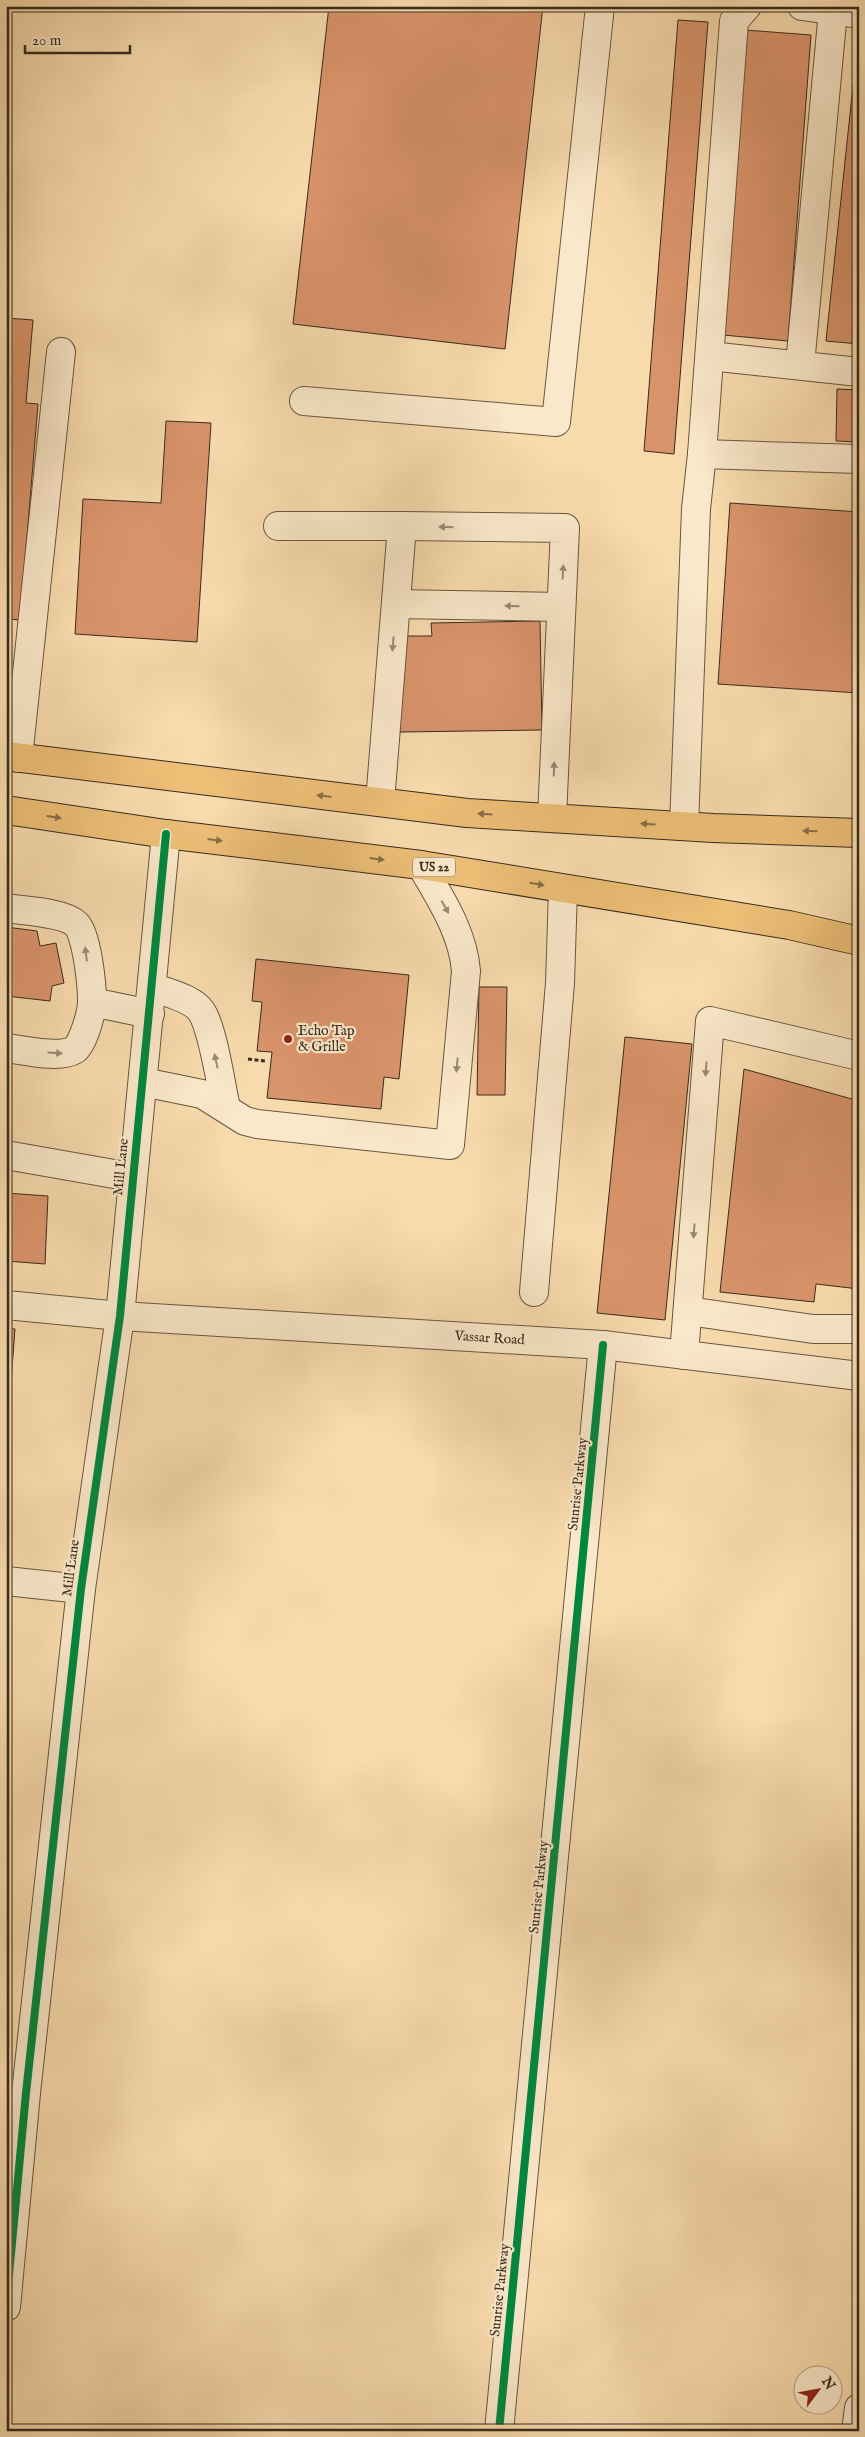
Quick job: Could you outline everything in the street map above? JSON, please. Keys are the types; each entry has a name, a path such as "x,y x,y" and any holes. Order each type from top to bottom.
{"highway":[{"path":"12,757 467,813 684,826 859,832"},
{"name":"US 22","path":"6,810 166,834 421,865 789,925 859,941"}],"street":[{"path":"304,402 556,422 600,6"},
{"path":"684,826 696,509 710,356 734,21 747,6"},
{"path":"800,365 844,11 802,6"},
{"path":"12,757 62,352"},
{"path":"710,356 859,372"},
{"path":"702,454 859,459"},
{"path":"278,526 565,528 552,818"},
{"path":"380,802 402,526"},
{"path":"396,604 561,607"},
{"name":"Mill Lane","path":"6,2307 16,2092 80,1589 120,1316 132,1177 153,987 166,834"},
{"path":"143,1082 202,1094 245,1121 257,1124 450,1145 466,971 465,956 451,919 421,865"},
{"path":"534,1292 560,983 563,888"},
{"path":"6,908 68,918 77,924 83,931 92,1002 82,1042 76,1049 59,1054 6,1048"},
{"path":"153,987 191,1002 201,1010 215,1056 226,1108"},
{"path":"92,1002 150,1014"},
{"path":"684,1355 710,1021 859,1056"},
{"path":"6,1155 132,1177"},
{"name":"Vassar Road","path":"6,1305 120,1316 603,1345 859,1376"},
{"path":"688,1311 813,1329 859,1329"},
{"name":"Sunrise Parkway","path":"499,2431 603,1345"},
{"path":"6,1581 80,1589"},
{"path":"856,2431 859,2408"}],"building":[{"path":"329,6 543,6 505,349 293,324"},
{"path":"678,20 708,22 674,454 644,451"},
{"path":"745,30 811,35 788,341 723,335"},
{"path":"855,67 859,67 859,344 826,341"},
{"path":"6,318 33,320 26,403 38,404 20,620 6,619"},
{"path":"837,389 859,390 859,442 836,441"},
{"path":"166,421 211,423 197,642 75,634 83,499 161,503"},
{"path":"730,503 859,512 859,693 718,684"},
{"path":"540,621 542,730 400,732 398,636 432,636 431,623"},
{"path":"6,927 37,931 40,946 56,943 64,983 52,986 50,1001 6,996"},
{"path":"256,959 409,975 399,1079 384,1077 381,1109 267,1098 272,1052 257,1051 262,1002 252,1001"},
{"path":"479,987 507,987 505,1095 477,1095"},
{"path":"625,1037 692,1044 665,1320 597,1313"},
{"path":"744,1069 859,1101 859,1289 816,1284 814,1302 720,1292"},
{"path":"6,1193 48,1196 45,1264 6,1261"},
{"path":"6,1328 15,1329 6,1449"}],"cycle path":[{"path":"6,2307 26,2093 81,1589 120,1316 166,834"},
{"path":"499,2431 603,1345"}],"place":[{"name":"Echo Tap & Grille","path":"288,1039"}]}
